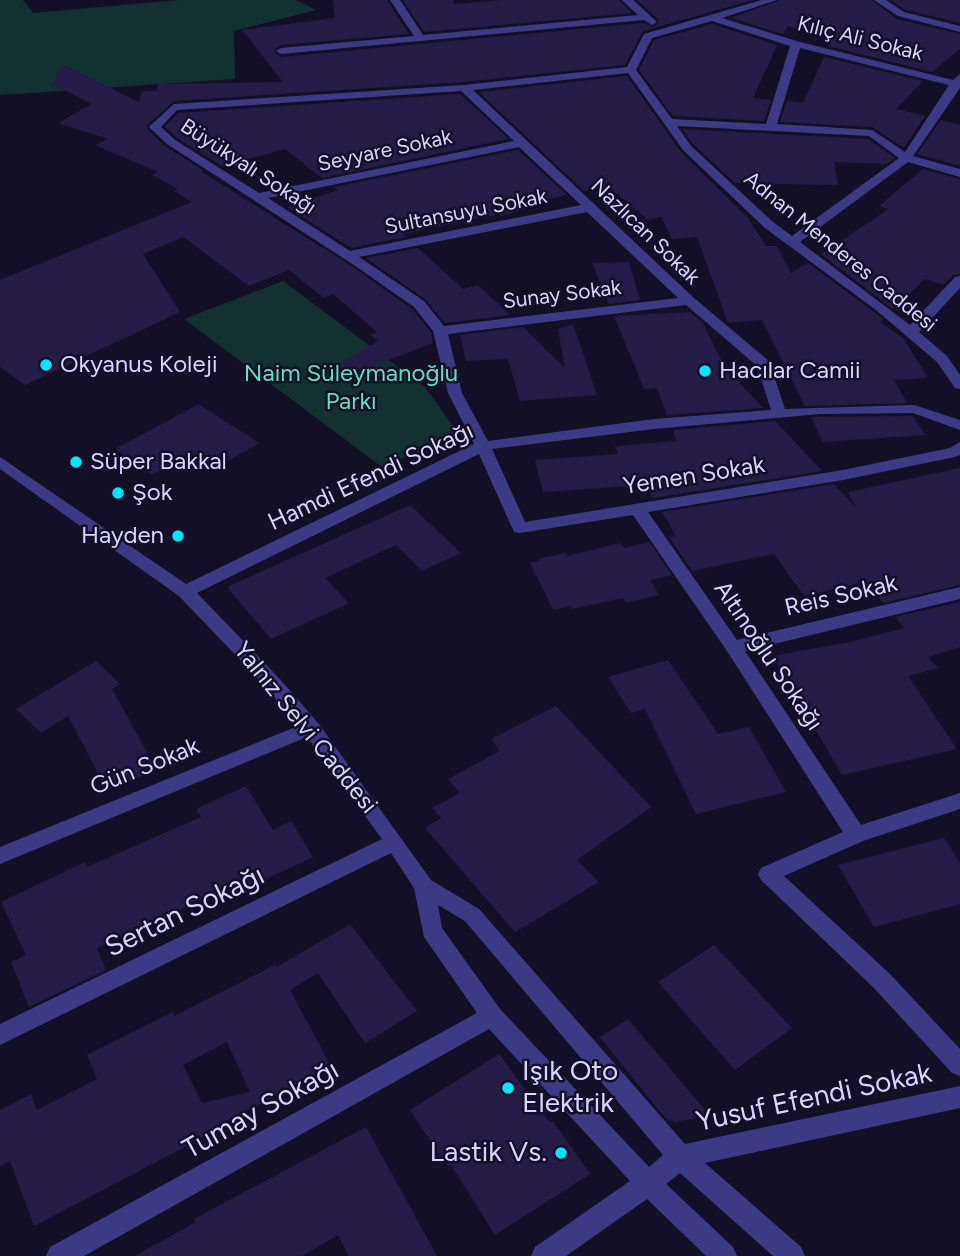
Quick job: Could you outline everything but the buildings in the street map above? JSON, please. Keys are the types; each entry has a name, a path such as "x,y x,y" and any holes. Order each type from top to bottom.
{"street":[{"path":"395,0 421,38"},
{"path":"627,0 646,18 667,30"},
{"path":"632,71 648,36 772,0"},
{"path":"879,0 901,15 960,29"},
{"name":"Kılıç Ali Sokak","path":"710,17 796,44 959,81"},
{"path":"281,51 646,18"},
{"path":"770,128 796,44"},
{"name":"Büyükyalı Sokağı","path":"484,446 455,393 440,331 419,304 348,255 171,142 155,127 174,107 464,88 632,71"},
{"name":"Adnan Menderes Caddesi","path":"632,71 687,148 769,225 911,332 942,359 960,385"},
{"path":"792,242 906,158 959,81"},
{"name":"Nazlıcan Sokak","path":"464,88 689,301 764,364 779,413"},
{"path":"669,122 872,133 906,158 960,173"},
{"name":"Seyyare Sokak","path":"257,197 520,143"},
{"name":"Sultansuyu Sokak","path":"348,255 592,207"},
{"path":"911,332 958,285"},
{"name":"Sunay Sokak","path":"440,331 689,301"},
{"name":"Hamdi Efendi Sokağı","path":"184,592 484,446 654,424 820,410 914,409 960,425"},
{"name":"Yemen Sokak","path":"484,446 520,528 843,475 955,452 960,447"},
{"name":"Yalnız Selvi Caddesi","path":"0,462 184,592 235,641 311,728 396,842 424,886 432,931 492,1016 648,1184 724,1256"},
{"name":"Altınoğlu Sokağı","path":"636,507 733,646 856,835"},
{"name":"Reis Sokak","path":"733,646 960,593"},
{"name":"Gün Sokak","path":"0,856 311,728"},
{"path":"960,802 856,835 768,874 882,981 960,1065"},
{"name":"Sertan Sokağı","path":"0,1035 396,842"},
{"name":"Yalnız Selvi Caddesi","path":"424,886 472,915 680,1157 792,1256"},
{"name":"Tumay Sokağı","path":"59,1256 492,1016"},
{"name":"Yusuf Efendi Sokak","path":"680,1157 960,1097"},
{"path":"544,1256 648,1184 680,1157"}],"green space":[{"path":"0,0 23,0 33,13 179,0 296,0 316,10 234,31 235,79 0,95"},
{"name":"Naim Süleymanoğlu Parkı","path":"283,281 425,387 455,429 456,437 382,467 184,319"}],"place":[{"name":"Okyanus Koleji","path":"46,365"},
{"name":"Hacılar Camii","path":"705,371"},
{"name":"Süper Bakkal","path":"76,462"},
{"name":"Şok","path":"118,493"},
{"name":"Hayden","path":"178,536"},
{"name":"Işık Oto Elektrik","path":"508,1088"},
{"name":"Lastik Vs.","path":"561,1153"}]}
